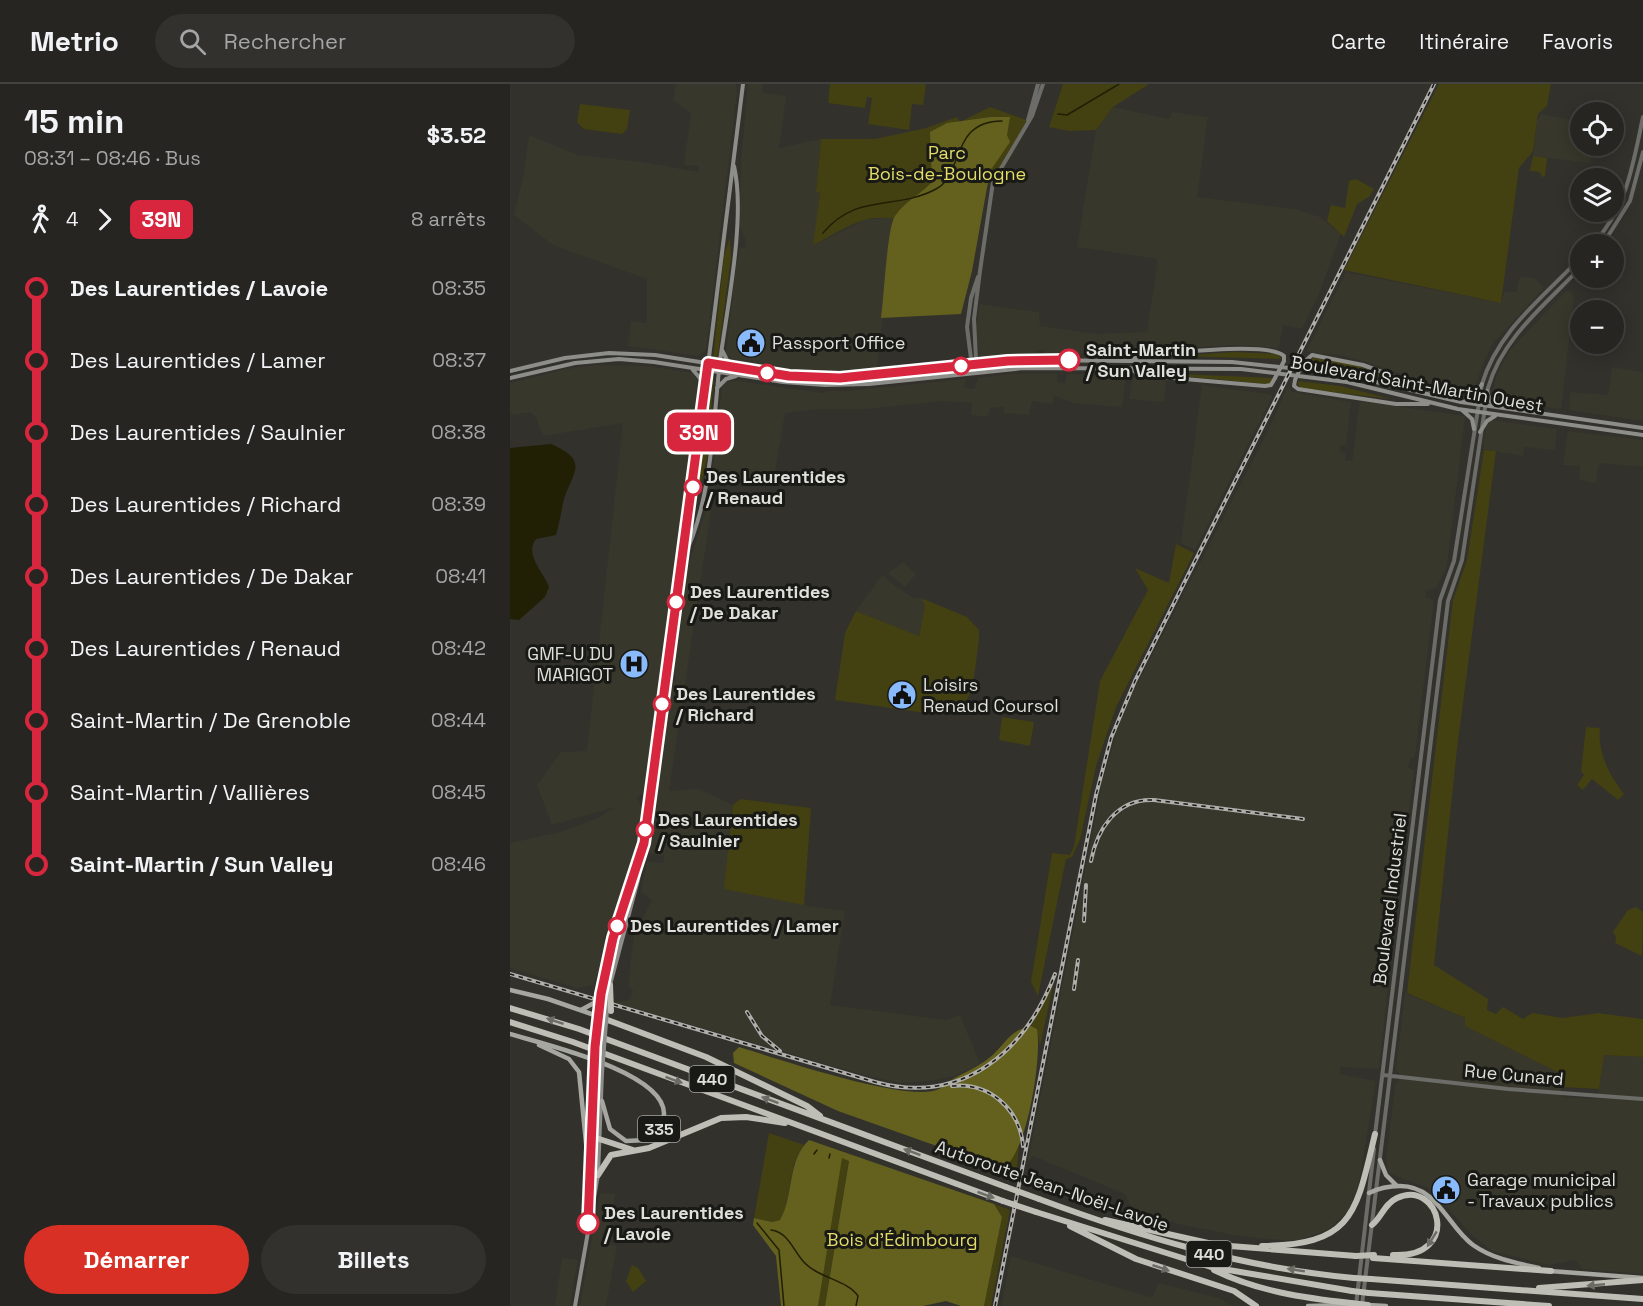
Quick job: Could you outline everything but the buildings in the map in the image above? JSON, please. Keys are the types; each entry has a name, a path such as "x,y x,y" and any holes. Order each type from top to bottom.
{"highway":[{"path":"610,986 612,1020 711,1059 807,1106 825,1120"},
{"name":"Autoroute Jean-Noël-Lavoie","path":"510,1008 579,1029 1130,1232 1208,1253 1288,1269 1354,1278 1643,1299"},
{"name":"Autoroute Jean-Noël-Lavoie","path":"510,1022 576,1044 1003,1201 1202,1264 1274,1280 1352,1291 1550,1306"},
{"path":"598,1175 609,1156 637,1150 726,1118 751,1118 797,1125"},
{"path":"1231,1247 1302,1245 1322,1238 1337,1228 1358,1202 1375,1134"},
{"path":"593,1137 637,1150"},
{"path":"1372,1225 1379,1220 1391,1201 1410,1195 1430,1204 1438,1223 1436,1236 1424,1250 1405,1255 1374,1257"},
{"path":"1070,1210 1170,1236 1231,1247 1551,1271"},
{"path":"1056,1219 1120,1253 1229,1290 1256,1306"},
{"path":"1202,1264 1253,1286 1303,1297 1365,1306"},
{"path":"1518,1290 1643,1279"}],"main road":[{"path":"575,1306 598,1175 602,1072 612,1020 610,986 636,890 642,856 683,546 693,489 743,84"},
{"path":"683,558 692,539 705,483 737,223 734,165"},
{"path":"722,349 728,361 741,369"},
{"path":"1130,361 1139,356 1256,350 1281,352 1284,361 1271,385 1265,386 1143,375 1130,368"},
{"name":"Boulevard Saint-Martin Ouest","path":"510,371 565,358 609,353 655,355 789,376 840,378 1033,360 1258,363 1347,374 1478,405 1643,428"},
{"path":"1432,404 1392,402 1298,389 1294,386 1308,356 1363,365 1452,396 1461,402 1474,397 1482,384"},
{"name":"Boulevard Saint-Martin Ouest","path":"510,378 598,360 647,361 739,376 831,386 1024,368 1251,370 1347,382 1462,410 1643,435"},
{"path":"690,368 699,374 705,384"},
{"path":"717,387 726,379 739,376"},
{"path":"1394,376 1394,386"},
{"path":"1487,391 1490,402 1499,408"},
{"path":"1392,402 1395,399 1394,393"},
{"path":"1462,410 1472,419 1474,429"},
{"path":"1480,432 1486,421 1498,415"},
{"path":"589,1216 594,1070 601,994 613,938 642,856"},
{"path":"510,990 612,1020"},
{"path":"581,1010 592,1004 601,994"},
{"name":"335","path":"510,1034 574,1054 644,1083 660,1099 664,1111 663,1122 649,1139 638,1142 626,1141 610,1129 602,1101"},
{"path":"523,1038 569,1059 579,1072 590,1183"},
{"path":"1380,1160 1386,1175 1397,1186"},
{"path":"1369,1193 1376,1189 1397,1186 1414,1187 1429,1195 1462,1235 1484,1252 1503,1260 1551,1271 1643,1279"},
{"path":"1308,1306 1352,1305"},
{"path":"1365,1306 1386,1306"}],"street":[{"path":"1029,121 1028,115 1038,84"},
{"path":"972,372 968,315 980,271 993,182 1020,139 1043,84"},
{"path":"1601,234 1614,218 1626,192 1643,117"},
{"path":"1609,234 1630,201 1643,152"},
{"name":"Boulevard Industriel","path":"1352,1305 1369,1193 1440,600 1454,561 1462,498 1482,384 1491,358 1504,337 1570,268"},
{"name":"Boulevard Industriel","path":"1365,1306 1376,1189 1448,604 1462,562 1484,406 1496,365 1509,343 1570,279"},
{"path":"1462,498 1467,498 1469,505"},
{"name":"Rue Cunard","path":"1383,1075 1498,1088 1643,1099"}],"shaded area":[{"path":"676,84 736,84 737,93 706,350 698,356 628,346 631,321 647,323 647,279 553,245 514,215 524,174 529,135 578,155 642,162 699,172 699,166 684,165 691,113 673,100"},
{"path":"748,84 763,84 762,93 786,96 779,148 821,139 816,192 820,193 814,245 867,219 893,218 877,370 841,373 783,370 734,361 726,353 736,268 740,248 745,248 746,240 740,228 741,164"},
{"path":"1113,107 1169,119 1172,112 1208,117 1197,197 1295,209 1320,217 1341,234 1317,299 1302,329 1283,325 1279,348 1231,345 1181,348 1180,343 1171,342 1168,349 1127,353 1044,354 1044,350 1037,350 1034,355 980,357 976,335 979,304 1039,312 1040,326 1095,334 1147,332 1158,259 1077,247 1096,130"},
{"path":"1541,114 1570,120 1570,156 1591,156 1590,163 1533,156 1537,121"},
{"path":"1346,272 1501,303 1504,292 1516,292 1520,277 1534,278 1544,288 1494,342 1484,361 1473,393 1468,397 1366,362 1340,355 1306,352"},
{"path":"1567,290 1571,291 1574,298 1570,300 1570,332 1561,409 1493,400 1491,396 1497,375 1510,350"},
{"path":"596,365 647,366 693,373 698,376 701,387 646,784 644,792 636,798 642,808 631,876 610,933 605,933 604,940 608,941 593,985 577,988 510,968 510,843 561,832 600,817 615,807 552,825 537,785 561,752 587,751 623,423 543,436 536,417 530,412 510,415 510,383 566,369"},
{"path":"1612,367 1643,372 1643,421 1569,410 1570,392 1608,395"},
{"path":"1008,374 1057,374 1057,382 1065,383 1067,374 1126,376 1122,407 1073,403 1055,396 1052,404 1032,401 1029,415 1004,413 1004,407 990,408 988,417 971,415 972,403 942,401 867,409 817,409 785,413 773,484 716,478 669,791 699,789 733,805 732,828 804,905 845,911 830,1005 946,1020 960,1015 980,1064 955,1076 930,1081 900,1083 864,1075 616,1003 630,999 633,990 628,987 634,933 652,901 641,891 647,862 664,863 664,849 663,856 647,853 653,823 658,823 659,815 653,814 668,696 676,677 673,668 686,573 709,500 722,387 726,382 738,381 824,393 966,379 964,388 974,389 978,378"},
{"path":"1133,377 1166,380 1164,402 1129,399"},
{"path":"1202,385 1273,395 1195,550 1181,543"},
{"path":"1288,386 1292,392 1351,402 1346,445 1341,445 1340,452 1345,453 1345,460 1352,461 1360,401 1465,416 1447,566 1436,588 1425,591 1426,598 1433,600 1433,608 1415,756 1410,759 1408,768 1414,770 1399,891 1392,893 1392,902 1397,903 1379,1069 1341,1067 1340,1074 1376,1081 1358,1188 1348,1211 1329,1229 1299,1240 1239,1236 1178,1224 1138,1210 1130,1205 1125,1194 1033,1156 1028,1161 1102,784 1117,731 1132,694 1267,433"},
{"path":"1492,420 1557,429 1555,450 1524,447 1523,456 1483,449 1486,425"},
{"path":"1568,431 1643,440 1643,467 1602,463 1598,467 1596,483 1579,480 1580,466 1563,465"},
{"path":"551,444 571,456 575,462 575,469 566,492 556,535 536,539 533,545 533,557 549,587 545,597 519,620 510,619 510,448"},
{"path":"903,562 916,574 905,587 888,573"},
{"path":"882,575 914,598 921,598 925,605 919,636 856,611"},
{"path":"1405,993 1465,1018 1466,1026 1561,1074 1562,1097 1598,1099 1603,1055 1643,1057 1643,1274 1583,1269 1575,1260 1549,1265 1492,1251 1471,1234 1431,1189 1388,1173 1386,1160 1395,1085 1399,1081 1399,1073 1396,1071"},
{"path":"600,1193 615,1194 608,1244 617,1246 606,1306 580,1306"},
{"path":"1011,1256 1146,1296 1153,1297 1158,1283 1219,1298 1233,1306 1001,1306"},
{"path":"562,1258 578,1260 570,1306 555,1306"}],"green space":[{"path":"830,84 926,84 923,105 912,104 909,130 868,124 872,98 867,97 865,108 828,103"},
{"name":"Parc Bois-de-Boulogne","path":"1063,84 1149,84 1113,107 1096,130 1069,131 1049,127"},
{"path":"1439,84 1551,84 1547,106 1538,114 1533,151 1519,168 1501,303 1344,270"},
{"path":"580,104 630,110 627,129 622,134 584,129 577,122"},
{"name":"Parc Bois-de-Boulogne","path":"990,107 1029,121 1005,165 992,181 978,192 963,201 922,213 861,221 813,245 820,193 816,192 821,139 875,139 926,128 957,117 960,122"},
{"path":"991,117 1010,117 1007,135 1010,142 990,171 972,271 961,314 881,318 892,223 903,206 932,182 930,132 947,123"},
{"path":"1533,156 1547,158 1545,176 1542,177 1540,172 1530,171"},
{"path":"1356,179 1374,189 1369,197 1357,204 1344,237 1327,221 1331,205 1345,208 1349,181"},
{"path":"730,237 731,258 717,361 713,360 724,256"},
{"path":"1234,352 1277,354 1282,359 1179,356"},
{"path":"1313,358 1350,363 1393,379 1306,363"},
{"path":"1180,374 1273,378 1270,383 1266,384 1180,376"},
{"path":"710,376 714,377 709,436 705,468 698,490 699,459"},
{"path":"1298,381 1340,386 1391,399 1299,388"},
{"path":"1484,450 1496,451 1457,749 1434,965 1488,999 1487,1010 1496,1014 1503,1007 1523,1019 1532,1013 1563,1018 1598,1013 1643,1019 1643,1057 1604,1055 1599,1089 1562,1087 1561,1074 1465,1026 1465,1018 1407,993 1453,600 1467,560"},
{"path":"1176,544 1194,553 1116,707 1096,766 1080,840 1072,857 1066,859 1038,996 1031,982 1052,853 1070,855 1074,846 1100,681 1148,590 1135,568 1169,583"},
{"path":"921,598 967,617 979,630 973,681 964,704 958,710 940,715 835,700 845,633 856,611 919,636 925,605"},
{"path":"1002,717 1034,722 1030,746 999,740"},
{"path":"1586,727 1600,728 1603,755 1624,794 1618,800 1592,779 1583,790 1577,785 1584,775 1581,771"},
{"path":"740,799 811,808 804,905 724,889 733,805"},
{"path":"1636,907 1643,912 1642,956 1615,943 1616,937 1613,932 1628,910"},
{"path":"1055,977 1040,1046 1037,1029 1031,1026"},
{"path":"1031,1026 1037,1029 1038,1042 1032,1101 1021,1141 1006,1166 996,1167 838,1111 734,1063 733,1053 739,1047 842,1078 901,1090 924,1092 941,1088 980,1064 1017,1031"},
{"path":"769,1133 804,1145 792,1172 784,1212 780,1220 772,1222 754,1218"},
{"name":"Bois d'Édimbourg","path":"809,1140 994,1204 1002,1217 984,1306 961,1306 946,1301 923,1306 825,1306 849,1161 842,1158 818,1306 781,1306 776,1256 753,1225 754,1218 772,1222 780,1220 797,1158"},
{"path":"1019,1145 1016,1181 1004,1177 996,1167 1008,1162"},
{"path":"841,1157 849,1160 825,1306 818,1306"},
{"path":"994,1204 1010,1210 991,1306 984,1306 1002,1217"},
{"path":"632,1265 638,1268 646,1281 633,1292 626,1281"}],"waterway":[{"path":"1058,114 1067,115 1119,84"},
{"path":"823,233 836,220 849,212 863,207 921,196 936,189 945,182 966,139 974,130 985,123 1002,121"},
{"path":"814,1154 817,1150"},
{"path":"829,1158 830,1154"},
{"path":"757,1223 779,1250 784,1306"},
{"path":"771,1230 782,1234 809,1267 853,1291 858,1296 856,1306"}],"railway":[{"path":"995,1306 1096,795 1111,738 1135,681 1434,84"},
{"path":"1091,861 1098,838 1111,818 1129,804 1141,801 1154,800 1303,819"},
{"path":"1084,921 1086,885"},
{"path":"1074,989 1078,960"},
{"path":"510,974 875,1082 906,1087 936,1086 962,1079 986,1066 1008,1049 1026,1027 1042,1002 1055,974"},
{"path":"747,1012 762,1036 780,1051"},
{"path":"952,1086 978,1088 990,1093 1000,1101 1016,1120 1023,1146"}],"bus line":[{"name":"39N","path":"588,1223 593,1148 594,1063 601,994 613,938 642,856 708,363 789,376 840,378 1008,361 1069,360"}],"place":[{"name":"Passport Office","path":"751,343"},
{"name":"Saint-Martin / Sun Valley","path":"1069,360"},
{"name":"Des Laurentides / Renaud","path":"693,487"},
{"name":"Des Laurentides / De Dakar","path":"676,602"},
{"name":"GMF-U DU MARIGOT","path":"634,664"},
{"name":"Loisirs Renaud Coursol","path":"902,695"},
{"name":"Des Laurentides / Richard","path":"662,704"},
{"name":"Des Laurentides / Saulnier","path":"645,830"},
{"name":"Des Laurentides / Lamer","path":"617,926"},
{"name":"Garage municipal - Travaux publics","path":"1446,1190"},
{"name":"Des Laurentides / Lavoie","path":"588,1223"}]}
